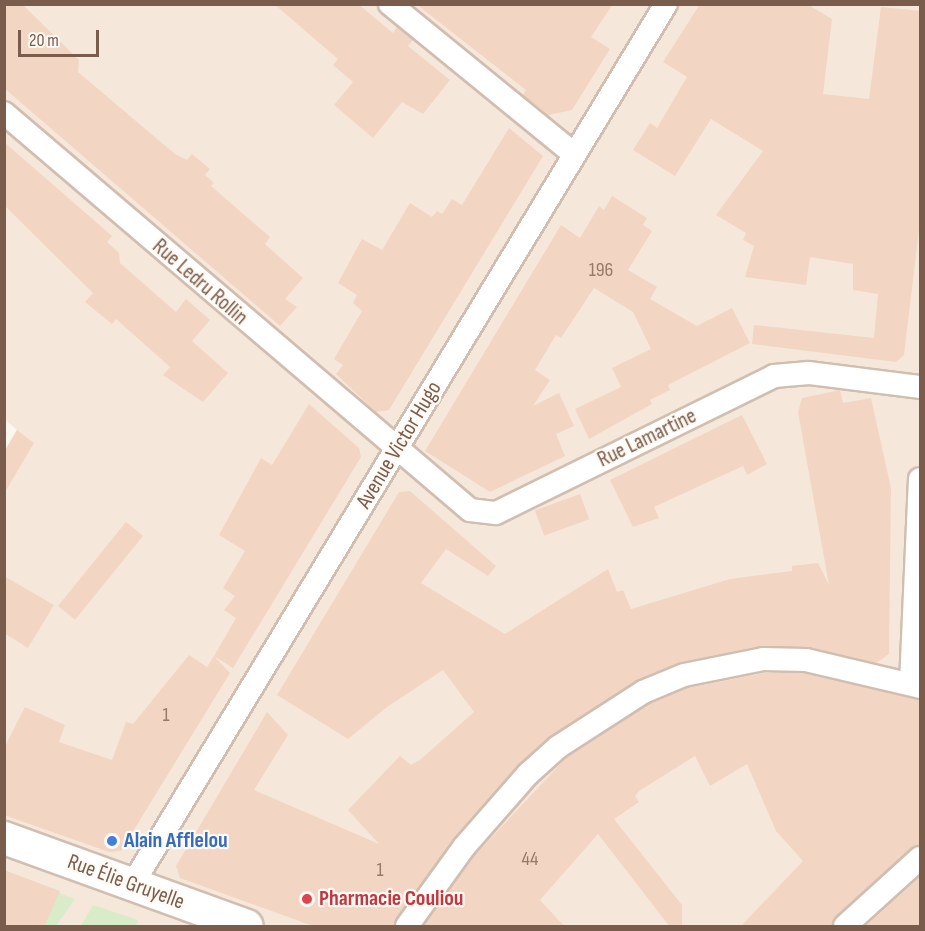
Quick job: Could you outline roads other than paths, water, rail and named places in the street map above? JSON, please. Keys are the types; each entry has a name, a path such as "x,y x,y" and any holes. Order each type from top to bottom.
{"main road":[{"name":"Rue Élie Gruyelle","path":"4,838 247,927"}],"street":[{"path":"390,4 573,153"},
{"name":"Avenue Victor Hugo","path":"132,885 396,451 573,153 666,4"},
{"name":"Rue Ledru Rollin","path":"4,113 396,451"},
{"name":"Rue Lamartine","path":"396,451 459,504 496,513 774,376 809,373 921,387"},
{"path":"407,927 464,847 528,774 558,747 643,692 684,675 763,659 806,660 916,685 921,479"},
{"path":"845,927 921,858"}],"place":[{"name":"Alain Afflelou","path":"112,841"},
{"name":"Pharmacie Couliou","path":"307,899"}]}
